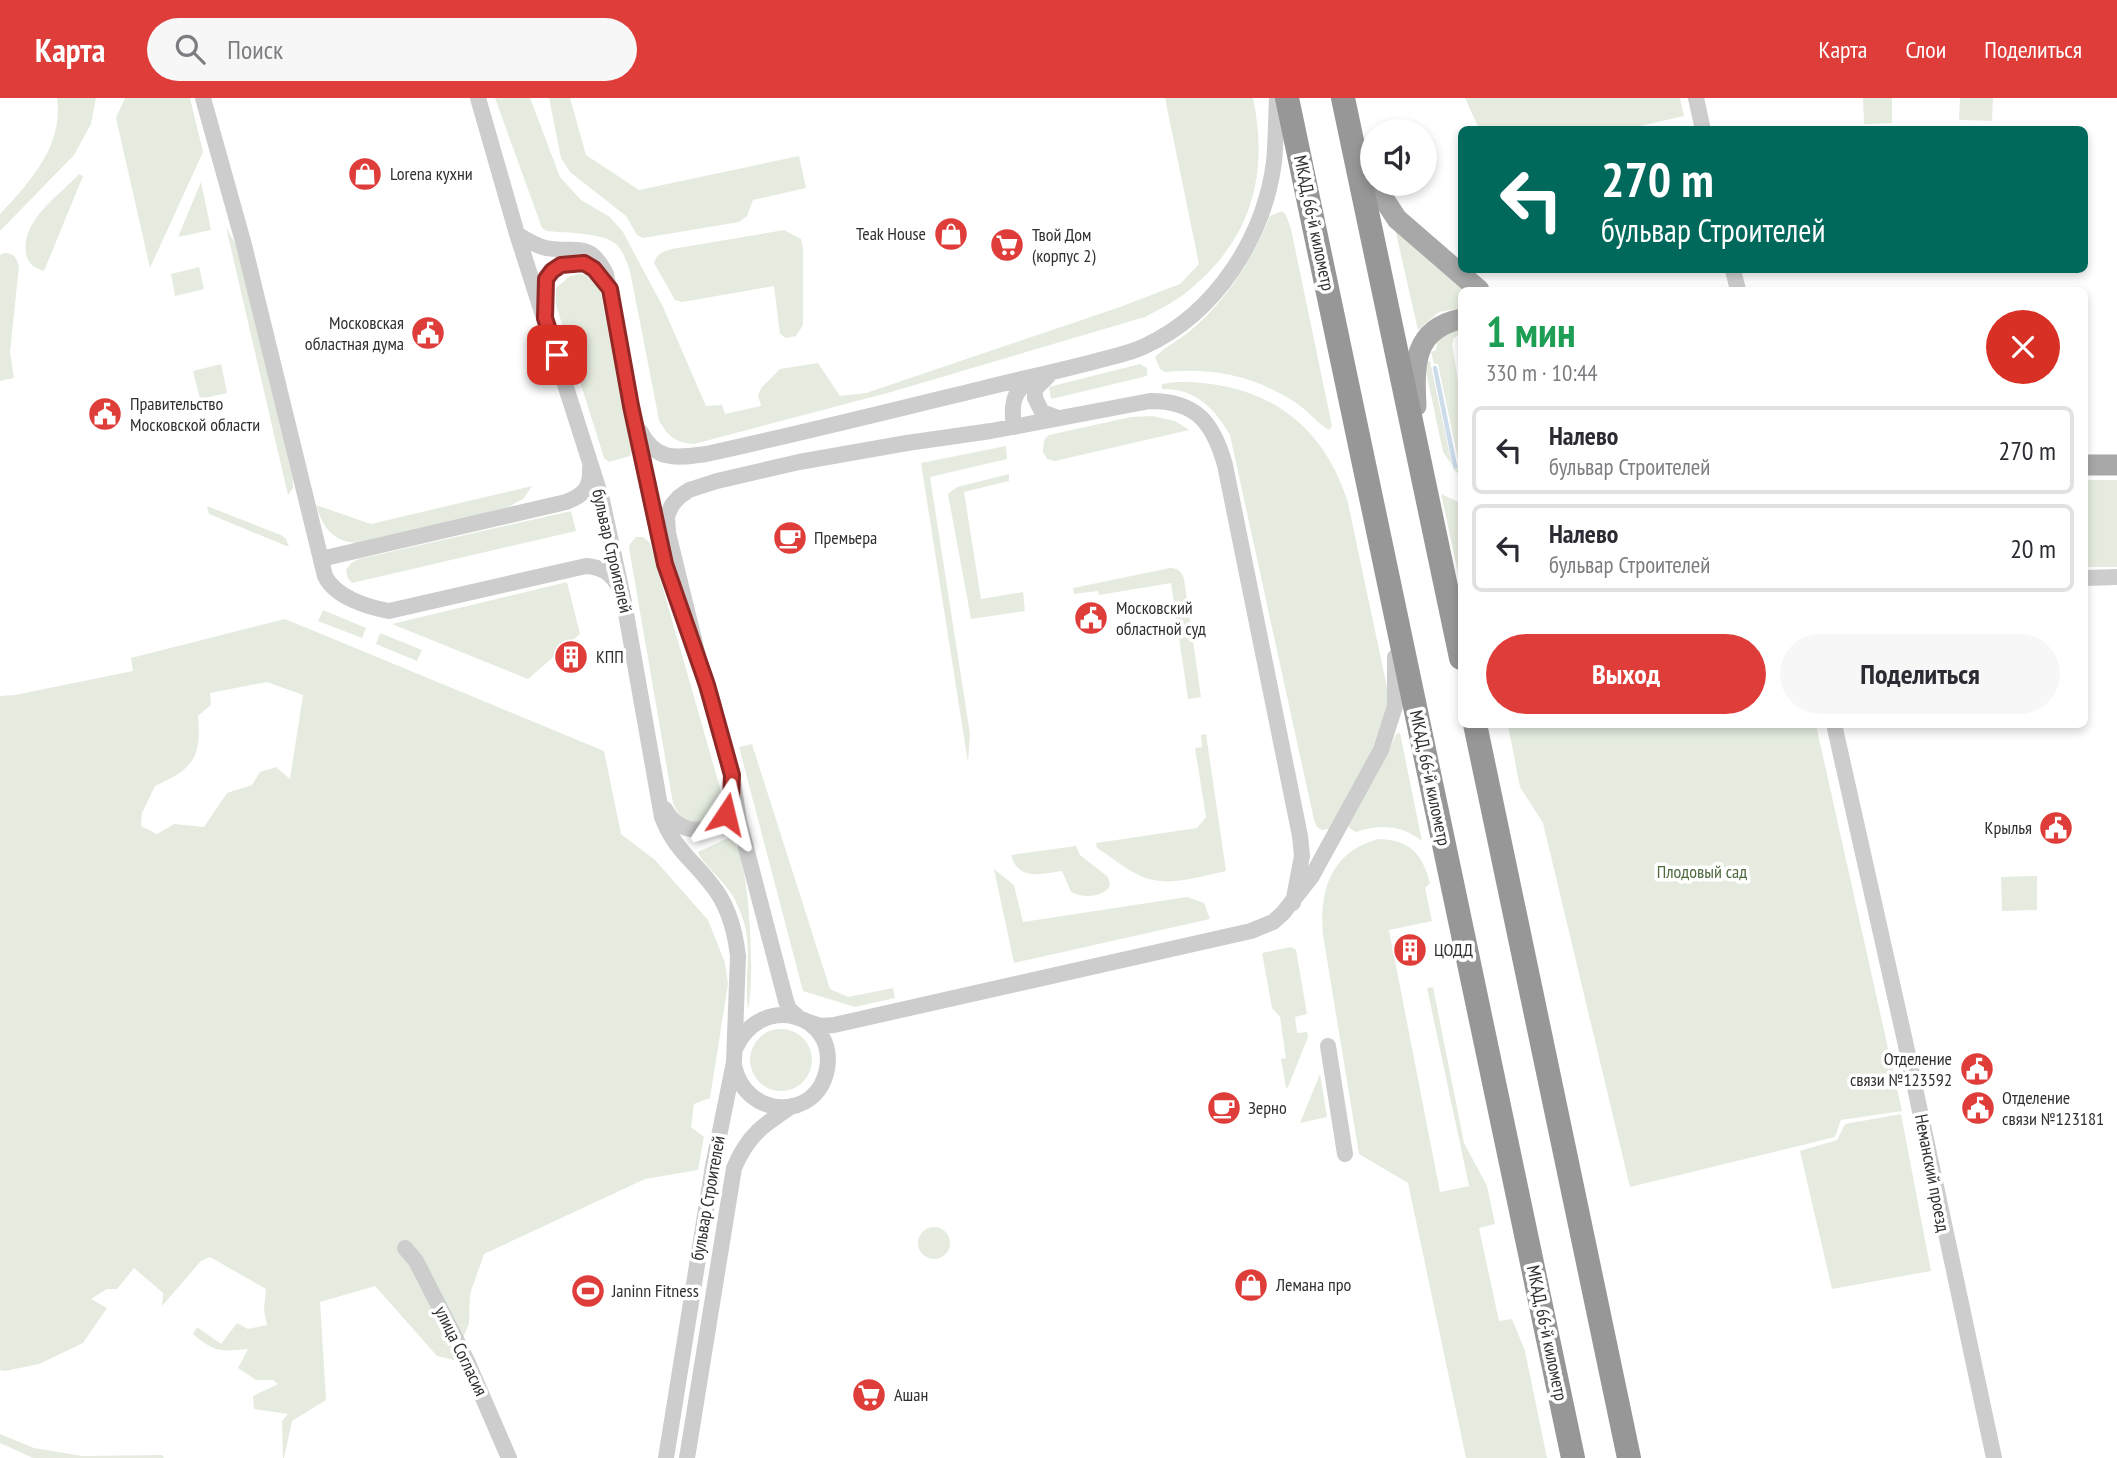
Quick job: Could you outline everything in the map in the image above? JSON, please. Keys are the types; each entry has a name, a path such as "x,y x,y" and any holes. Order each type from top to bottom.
{"highway":[{"name":"МКАД, 66-й километр","path":"1287,98 1573,1458"},
{"path":"1344,98 1458,644"},
{"path":"1476,728 1629,1458"}],"main road":[{"path":"1344,98 1360,144"},
{"path":"1380,196 1397,219 1458,272"},
{"path":"1459,273 1476,287"},
{"path":"1418,451 1415,382 1420,347 1430,332 1447,322 1458,320"},
{"path":"2088,465 2117,465"},
{"path":"1621,1420 1639,1458"}],"street":[{"path":"203,98 244,245 321,559 330,586 339,593 389,611 586,566 597,567 612,576 624,602"},
{"name":"бульвар Строителей","path":"478,98 517,233 602,500 624,602 662,817 675,845 716,890 732,923 738,956 734,1056 736,1076 752,1098 765,1105 778,1108 792,1106"},
{"path":"631,406 646,443 666,456 681,458 793,435 1044,376 1131,352 1157,340 1184,323 1223,283 1248,244 1263,209 1274,163 1277,98"},
{"path":"1696,98 1702,126"},
{"name":"бульвар Строителей","path":"517,233 547,248 579,249 591,253 600,261 606,274 665,564 700,664 732,775 739,821 786,1001 789,1009 823,1041 827,1054 827,1067 816,1092 766,1122 752,1137 734,1168 687,1458"},
{"name":"бульвар Строителей","path":"545,318 546,279 561,265 584,263 594,269 610,289"},
{"path":"1044,376 1035,389 1035,398 1042,412 1060,418"},
{"path":"1014,427 1013,400 1018,390 1044,376"},
{"path":"700,664 668,533 667,516 671,505 689,490 799,462 1014,427 1150,401 1167,401 1196,412 1208,424 1217,439 1225,465 1300,836 1302,856 1293,903"},
{"path":"321,559 566,502 585,493 589,485 589,458"},
{"path":"2088,578 2117,577"},
{"path":"803,1020 821,1026 834,1025 1251,932 1273,922 1293,903 1312,876 1381,750 1388,731 1395,706 1396,675 1388,578"},
{"name":"Неманский проезд","path":"1835,728 1994,1458"},
{"name":"бульвар Строителей","path":"657,790 673,822 685,828 701,830 716,824 726,814 731,800 732,775"},
{"name":"бульвар Строителей","path":"666,1458 713,1166 734,1056 742,1034 753,1023 768,1016 783,1014 803,1020"},
{"path":"1328,1046 1345,1154"},
{"name":"улица Согласия","path":"405,1248 416,1261 467,1361 509,1458"}],"green space":[{"path":"57,98 96,98 91,124 74,155 0,231 0,214 33,176 50,147 58,115"},
{"path":"125,98 190,98 203,152 150,268 116,118"},
{"path":"495,98 530,98 560,177 581,200 610,217 623,232 663,307 706,406 722,405 725,414 761,406 758,395 762,387 780,369 818,363 840,396 866,393 1180,284 1199,264 1165,98 1253,98 1259,156 1249,208 1239,232 1224,254 1206,275 1183,295 1145,317 891,392 694,444 673,438 659,420 630,271 622,252 612,241 604,238 547,231 542,228"},
{"path":"549,98 570,98 586,155 639,190 799,156 806,188 753,200 747,216 739,222 643,238 637,235 626,216 570,172 561,158"},
{"path":"1465,98 1680,98 1684,116 1640,126 1478,126"},
{"path":"1863,98 1892,98 1892,123 1864,124"},
{"path":"1960,98 1993,98 1992,121 1959,120"},
{"path":"79,174 83,176 44,271 40,270 32,265 27,257 26,241 29,230 43,209"},
{"path":"201,182 211,230 178,237"},
{"path":"1282,211 1291,229 1332,426 1329,430 1299,405 1268,387 1218,373 1165,372 1160,369 1155,357 1190,331 1227,293 1247,263 1270,216"},
{"path":"226,227 238,249 293,479 293,488 288,495"},
{"path":"1395,229 1463,287 1458,287 1458,309 1439,312 1418,330"},
{"path":"784,230 801,239 803,249 803,325 796,336 786,338 780,334 774,286 682,302 675,300 654,263 659,255 672,249"},
{"path":"4,253 14,256 19,266 10,352 14,378 0,381 0,255"},
{"path":"199,267 204,289 175,296 171,274"},
{"path":"589,275 600,290 633,449 630,456 609,462 604,458 556,305 556,288 570,276"},
{"path":"1458,327 1458,336 1452,344 1458,381 1458,459 1438,364 1434,364 1431,352 1436,350 1438,336"},
{"path":"1430,361 1452,465 1443,452 1424,362"},
{"path":"221,364 227,393 200,399 193,371"},
{"path":"1140,364 1147,368 1147,375 1143,377 1051,399 1049,387"},
{"path":"1177,382 1236,389 1262,398 1285,411 1305,428 1323,449 1337,474 1348,503 1388,692 1388,711 1385,730 1332,828 1322,830 1314,820 1230,435 1218,417 1203,402 1184,392 1162,389 1162,384"},
{"path":"1152,416 1175,421 1189,430 1055,461 1047,459 1043,452 1044,440 1049,435 1131,417"},
{"path":"1006,446 1007,459 930,477 970,734 968,763 921,463"},
{"path":"1009,474 1009,481 964,492 981,599 1023,592 1025,611 971,619 948,494 957,487"},
{"path":"2088,480 2117,480 2117,567 2088,567"},
{"path":"532,486 523,499 506,508 358,543 342,540 330,532 316,505 371,524"},
{"path":"1441,494 1458,502 1458,573"},
{"path":"207,506 281,535 289,547 209,514"},
{"path":"571,511 576,531 352,583 348,578 346,570 351,563 359,559"},
{"path":"636,537 643,537 650,543 724,802 713,818 699,824 685,819 673,803 629,548"},
{"path":"1170,568 1179,571 1184,579 1201,697 1188,699 1171,583 1099,595 1098,591 1074,594 1073,588"},
{"path":"567,582 580,634 528,679 392,624"},
{"path":"323,610 366,628 362,638 318,621"},
{"path":"285,619 604,751 621,834 655,860 708,920 725,963 728,984 710,1098 694,1104 691,1127 704,1137 698,1170 645,1179 484,1254 470,1294 469,1323 454,1360 437,1356 375,1286 320,1302 326,1400 292,1421 284,1458 282,1421 288,1414 254,1409 253,1396 278,1384 273,1380 256,1380 238,1368 248,1349 218,1349 193,1334 197,1327 221,1344 237,1323 248,1329 267,1325 264,1310 266,1289 210,1257 201,1261 162,1306 163,1293 134,1268 117,1289 107,1289 91,1299 107,1308 83,1343 39,1364 0,1370 0,696 133,671 131,658","holes":["267,682 303,695 290,779 276,767 260,772 252,785 227,793 204,827 174,824 157,834 141,826 142,813 155,786 178,774 192,761 198,743 198,716 211,705 210,693"]},
{"path":"380,633 422,650 417,661 376,644"},
{"name":"Плодовый сад","path":"1509,728 1817,728 1902,1111 1841,1120 1835,1137 1630,1187 1543,823 1520,787"},
{"path":"1400,733 1422,841 1398,829 1382,827 1356,832 1349,828 1349,822 1396,734"},
{"path":"1206,734 1226,871 1188,880 1158,881 1136,873 1097,848 1096,843 1197,828 1206,817 1195,748 1202,747 1201,735"},
{"path":"752,744 830,989 848,997 893,988 895,998 855,1007 803,991 739,747"},
{"path":"730,837 737,847 743,866 750,918 751,973 748,1009 748,955 742,915 731,894 698,852"},
{"path":"1378,839 1398,842 1413,850 1423,864 1430,883 1425,888 1432,921 1389,930 1440,1192 1469,1186 1427,988 1433,987 1464,1143 1487,1186 1495,1224 1479,1228 1499,1321 1512,1319 1525,1351 1547,1458 1466,1458 1408,1183 1359,1154 1322,918 1326,888 1339,863 1362,845"},
{"path":"1076,846 1080,855 1108,877 1110,886 1107,890 1087,896 1071,892 1062,871 1031,874 1019,869 1011,855"},
{"path":"994,869 1014,885 1023,922 1187,897 1204,903 1210,919 1014,963"},
{"path":"2037,876 2037,910 2002,911 2001,877"},
{"path":"1291,947 1296,950 1307,1014 1295,1017 1297,1033 1307,1032 1308,1037 1286,1088 1281,1059 1286,1058 1280,1017 1272,1008 1262,953"},
{"path":"775,1029 787,1029 803,1038 810,1048 810,1072 803,1082 787,1091 775,1091 764,1086 755,1077 750,1066 750,1054 755,1043 764,1034"},
{"path":"1320,1074 1327,1117 1300,1123"},
{"path":"1901,1114 1931,1271 1832,1289 1800,1151 1837,1140 1845,1124"},
{"path":"934,1227 945,1232 950,1243 945,1254 934,1259 923,1254 918,1243 923,1232"},
{"path":"0,1434 34,1448 82,1456 162,1455 164,1458 33,1458 0,1443"}],"waterway":[{"path":"1435,368 1455,466"}],"place":[{"name":"Lorena кухни","path":"365,174"},
{"name":"Teak House","path":"951,234"},
{"name":"Твой Дом (корпус 2)","path":"1007,245"},
{"name":"Московская областная дума","path":"428,333"},
{"name":"Правительство Московской области","path":"105,414"},
{"name":"Премьера","path":"790,538"},
{"name":"Московский областной суд","path":"1091,618"},
{"name":"КПП","path":"571,657"},
{"name":"Крылья","path":"2056,828"},
{"name":"ЦОДД","path":"1410,950"},
{"name":"Отделение связи №123592","path":"1977,1069"},
{"name":"Зерно","path":"1224,1108"},
{"name":"Отделение связи №123181","path":"1978,1108"},
{"name":"Лемана про","path":"1251,1285"},
{"name":"Janinn Fitness","path":"588,1291"},
{"name":"Ашан","path":"869,1395"}],"route":[{"path":"557,355 545,318 546,279 561,265 584,263 594,269 610,289 631,406 665,564 707,685 732,775 731,800 726,814"}]}
